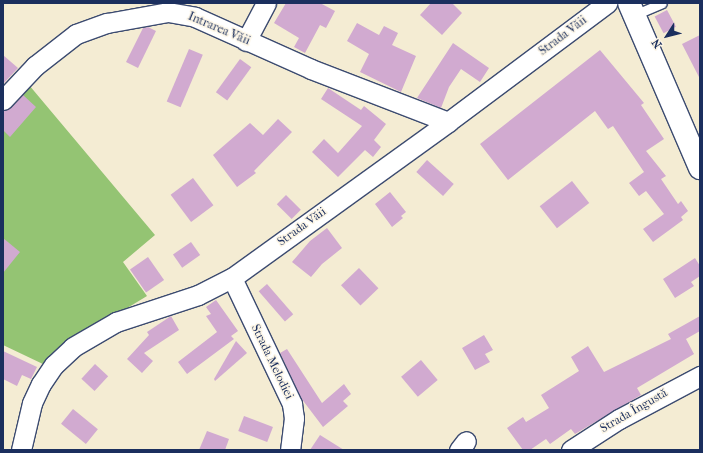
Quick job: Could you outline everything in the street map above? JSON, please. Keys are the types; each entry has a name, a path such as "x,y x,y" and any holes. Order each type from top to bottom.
{"main road":[{"path":"632,9 700,168"}],"street":[{"path":"246,41 266,3"},
{"name":"Strada Văii","path":"21,450 30,409 40,384 54,364 73,347 116,322 198,295 232,278 448,122 607,3"},
{"name":"Intrarea Văii","path":"3,100 35,66 76,34 107,23 136,16 168,12 183,8 196,17 246,41 448,122"},
{"name":"Strada Melodiei","path":"232,278 292,404 294,418 290,450"},
{"name":"Strada Îngustă","path":"571,450 619,419 700,376"}],"lane":[{"path":"632,9 662,3"}],"green space":[{"path":"29,85 155,235 123,262 147,296 76,339 45,365 3,345 3,112"}],"building":[{"path":"286,3 320,3 335,11 326,28 320,25 305,53 294,47 299,38 274,23"},
{"path":"431,3 452,3 462,13 442,35 420,15"},
{"path":"667,10 676,27 664,33 655,17"},
{"path":"357,23 379,35 384,26 398,33 392,45 416,56 401,92 360,72 369,54 347,41"},
{"path":"148,27 156,31 138,68 126,62 143,28"},
{"path":"700,35 700,79 682,44"},
{"path":"453,43 489,68 480,82 461,69 449,87 441,108 417,98"},
{"path":"189,49 203,55 181,107 167,101"},
{"path":"600,50 644,103 641,105 664,139 646,151 666,176 661,179 678,204 681,201 688,211 681,217 683,220 653,242 643,229 664,214 646,191 639,196 629,183 644,172 613,126 608,129 595,111 508,180 480,144"},
{"path":"3,55 18,68 3,84"},
{"path":"240,59 251,67 227,100 216,92"},
{"path":"328,88 361,110 364,106 386,124 374,140 381,147 373,157 365,150 338,177 312,152 324,139 338,153 362,126 321,99"},
{"path":"23,95 36,107 10,137 3,130 3,111 11,108"},
{"path":"278,119 292,132 254,171 256,173 237,187 213,155 250,123 263,135"},
{"path":"427,160 454,184 443,196 416,172"},
{"path":"193,178 213,205 191,222 171,195"},
{"path":"572,181 589,203 557,228 540,206"},
{"path":"390,192 406,212 401,216 403,218 392,227 375,204"},
{"path":"286,195 301,210 292,219 277,204"},
{"path":"327,228 342,248 322,264 311,277 292,262 310,241"},
{"path":"3,238 20,252 3,273"},
{"path":"191,242 200,255 182,268 173,255"},
{"path":"148,257 164,280 146,293 130,270"},
{"path":"695,258 700,266 700,276 691,282 694,286 675,298 663,279"},
{"path":"359,268 378,288 360,306 341,285"},
{"path":"267,284 293,314 285,321 259,291"},
{"path":"216,300 238,331 231,336 234,339 187,374 178,362 217,332 206,316 211,314 206,307"},
{"path":"171,316 179,330 144,353 153,361 142,373 127,359 149,335 147,332"},
{"path":"700,316 700,331 686,339 694,354 637,388 641,395 575,434 571,429 550,444 546,439 530,450 523,450 507,428 523,417 526,422 549,408 541,395 579,371 571,357 588,346 604,372 671,339 668,334"},
{"path":"484,335 493,350 485,354 490,362 475,370 462,348"},
{"path":"236,341 247,353 215,381 214,379"},
{"path":"287,349 322,403 344,384 351,394 343,401 348,406 323,427 301,398 280,353"},
{"path":"3,351 37,367 31,379 22,375 17,386 3,379"},
{"path":"421,360 438,380 418,397 401,377"},
{"path":"95,364 108,376 95,391 81,379"},
{"path":"73,409 98,429 86,444 61,424"},
{"path":"244,416 273,427 267,442 238,431"},
{"path":"207,431 229,439 225,450 199,450"},
{"path":"320,435 344,450 310,450"}]}
